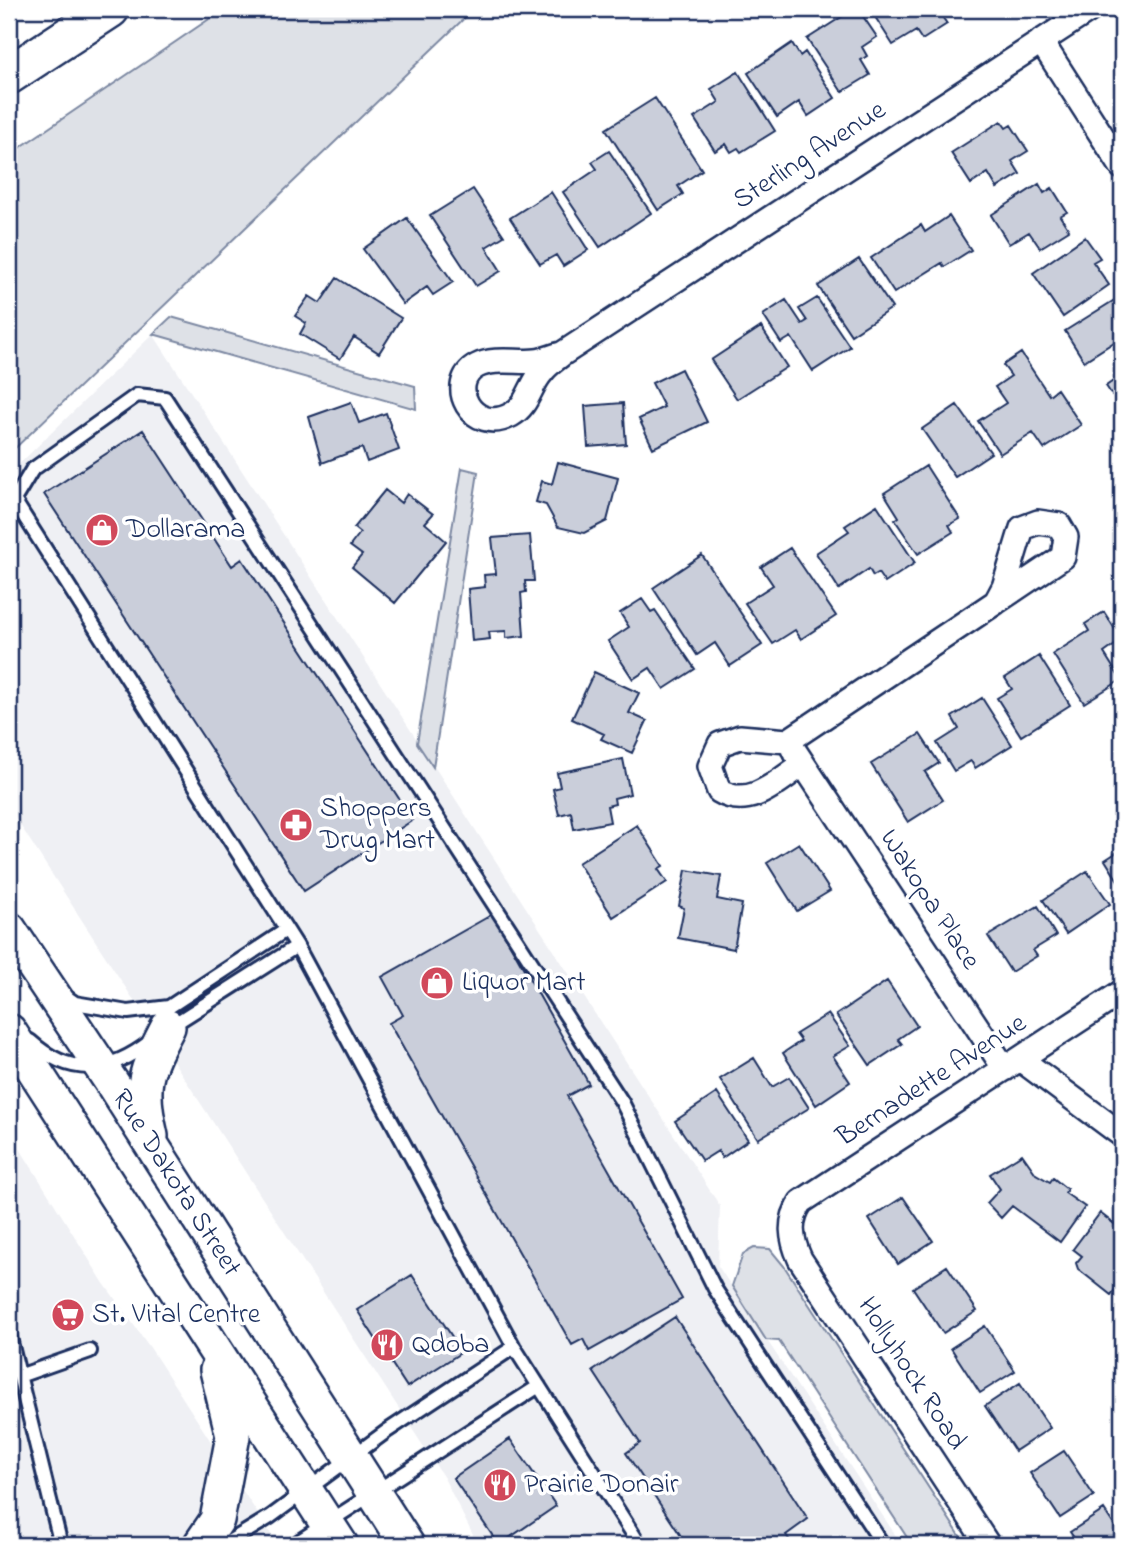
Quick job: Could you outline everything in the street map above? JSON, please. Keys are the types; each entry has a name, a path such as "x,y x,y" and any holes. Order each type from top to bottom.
{"main road":[{"path":"9,75 110,9"},
{"name":"Rue Dakota Street","path":"9,929 407,1545"},
{"path":"155,1152 142,1098 148,1065 168,1027"},
{"name":"Rue Dakota Street","path":"9,1031 334,1535"},
{"path":"200,1545 217,1520 233,1436 211,1343"}],"street":[{"name":"Sterling Avenue","path":"562,354 1091,9"},
{"path":"1041,41 1122,167"},
{"path":"803,764 755,796 729,797 719,791 710,766 720,744 740,737 788,741 996,602"},
{"name":"Wakopa Place","path":"788,741 1012,1064 1122,1135"},
{"name":"Bernadette Avenue","path":"791,1233 794,1213 801,1202 1122,992"},
{"name":"Hollyhock Road","path":"791,1233 800,1259 988,1545"}],"lane":[{"path":"640,1545 514,1347 298,946 14,500 32,470 137,395 165,398 513,933 622,1102 715,1289 883,1545"},
{"path":"42,979 75,1003 128,1012 169,1007 286,930"},
{"path":"9,1023 49,1058 76,1067 101,1068 139,1050 168,1027 298,946"},
{"path":"9,1334 61,1545"},
{"path":"225,1545 514,1347"},
{"path":"19,1376 90,1351"},
{"path":"293,1545 334,1535 374,1495 539,1386"}],"shaded area":[{"path":"224,9 474,9 9,454 9,155"},
{"path":"171,317 415,386 416,409 153,334"},
{"path":"153,334 720,1206 718,1266 902,1545 478,1545 444,1478 9,808 9,474"},
{"path":"462,468 478,472 433,767 417,743"},
{"name":"St. Vital Centre","path":"9,1131 103,1282 151,1349 278,1545 9,1545"},
{"path":"754,1248 770,1249 784,1266 966,1545 912,1545 779,1341 766,1340 732,1286 743,1254"}],"building":[{"path":"858,9 877,37 862,47 867,56 861,60 870,75 842,92 807,39"},
{"path":"870,9 937,9 947,24 922,40 916,31 893,45"},
{"path":"792,43 800,56 805,52 835,98 808,116 799,102 777,117 748,73"},
{"path":"738,72 775,131 741,152 738,148 731,152 726,144 715,151 694,118 719,102 711,89"},
{"path":"655,98 702,170 678,186 683,194 658,210 606,129"},
{"path":"1001,121 1006,128 1011,125 1028,151 1012,161 1020,174 997,188 988,173 971,184 951,153"},
{"path":"609,151 651,213 600,247 563,192 597,169 592,162"},
{"path":"1039,184 1044,193 1052,188 1067,212 1060,216 1069,230 1040,248 1029,232 1009,244 991,215"},
{"path":"473,189 504,236 486,247 501,271 476,286 430,216"},
{"path":"551,192 588,250 563,266 556,255 540,264 510,218"},
{"path":"949,216 971,250 944,267 942,263 894,293 871,258 921,225 925,232"},
{"path":"407,218 453,282 433,295 427,287 403,304 363,249"},
{"path":"1085,237 1100,258 1093,262 1109,285 1063,317 1033,273"},
{"path":"859,259 892,308 851,335 818,286"},
{"path":"337,278 401,318 379,353 354,337 340,359 300,334 306,323 295,316 309,296 320,303"},
{"path":"1121,296 1122,337 1084,361 1065,331"},
{"path":"817,298 850,347 813,371 791,337 781,343 763,315 786,300 802,324 807,321 799,309"},
{"path":"761,327 787,367 737,399 711,360"},
{"path":"1021,353 1049,395 1057,389 1081,425 1044,449 1033,433 1000,454 978,421 1006,403 995,387 1011,376 1003,365"},
{"path":"681,369 707,422 653,448 639,419 664,407 652,383"},
{"path":"1122,375 1122,410 1106,386"},
{"path":"351,402 359,423 386,413 399,450 367,462 362,448 322,463 309,417"},
{"path":"623,403 626,444 588,447 585,406"},
{"path":"957,405 991,453 955,477 922,429"},
{"path":"143,430 232,566 242,559 413,820 304,891 44,494"},
{"path":"558,462 618,478 607,521 584,533 558,527 546,505 536,502 542,481 552,484"},
{"path":"926,466 960,519 949,525 953,532 918,554 895,520 899,517 884,493"},
{"path":"385,490 401,503 407,494 433,514 425,523 446,541 395,603 352,567 362,555 350,546 360,533 354,528"},
{"path":"877,505 915,563 885,583 878,573 873,576 869,569 839,589 816,553 849,531 845,526"},
{"path":"530,535 534,581 525,581 526,592 521,593 524,636 506,638 506,631 489,632 490,639 472,641 468,589 485,587 484,575 496,574 492,538"},
{"path":"790,548 836,616 801,639 795,630 773,644 745,603 773,585 761,567"},
{"path":"702,555 762,645 730,666 715,643 697,655 653,588"},
{"path":"642,599 651,612 655,610 695,669 664,689 650,668 633,679 608,641 629,627 620,613"},
{"path":"1104,612 1122,640 1104,653 1121,680 1084,703 1053,654 1089,631 1085,624"},
{"path":"1039,656 1070,705 1021,736 997,698 1012,689 1005,678"},
{"path":"594,672 639,693 629,713 647,721 632,753 601,739 604,734 572,719"},
{"path":"982,698 1012,745 975,768 971,761 954,771 937,743 959,729 952,717"},
{"path":"920,734 939,763 925,772 943,800 908,822 871,764"},
{"path":"623,759 630,794 614,798 615,804 607,806 610,822 574,829 571,812 559,815 553,789 560,787 557,773"},
{"path":"637,825 663,866 658,869 667,882 613,917 578,863"},
{"path":"799,843 830,891 797,911 767,863"},
{"path":"1122,849 1122,887 1105,860"},
{"path":"686,870 721,876 717,899 742,904 734,949 678,938 684,908 679,906"},
{"path":"1087,871 1110,904 1066,934 1043,900"},
{"path":"1038,906 1056,936 1033,950 1037,956 1011,972 988,936"},
{"path":"493,914 589,1084 567,1096 682,1299 589,1351 583,1339 572,1345 389,1023 403,1015 382,977"},
{"path":"887,981 917,1026 898,1039 902,1044 870,1065 836,1015"},
{"path":"828,1014 850,1046 833,1056 850,1082 816,1105 783,1053 801,1041 796,1034"},
{"path":"754,1058 772,1087 789,1077 809,1108 758,1139 720,1079"},
{"path":"717,1093 748,1140 722,1158 718,1151 702,1161 675,1121"},
{"path":"1022,1154 1036,1174 1050,1182 1053,1178 1067,1189 1065,1193 1085,1207 1060,1242 1012,1206 1001,1218 987,1203 1000,1189 990,1174"},
{"path":"903,1197 933,1241 898,1264 869,1219"},
{"path":"1100,1213 1122,1230 1122,1241 1118,1247 1122,1249 1122,1280 1111,1295 1078,1269 1076,1263 1082,1256 1073,1249"},
{"path":"947,1266 977,1311 943,1333 913,1288"},
{"path":"412,1275 462,1352 407,1387 357,1310"},
{"path":"675,1317 808,1519 786,1535 793,1545 687,1545 626,1453 640,1443 593,1371"},
{"path":"985,1326 1015,1371 980,1393 951,1348"},
{"path":"1020,1383 1050,1428 1015,1451 985,1406"},
{"path":"510,1439 556,1506 499,1545 453,1478"},
{"path":"1064,1451 1094,1496 1060,1518 1030,1473"},
{"path":"1104,1510 1122,1537 1122,1545 1079,1545 1070,1532"}],"place":[{"name":"Dollarama","path":"102,530"},
{"name":"Shoppers Drug Mart","path":"296,825"},
{"name":"Liquor Mart","path":"437,983"},
{"name":"St. Vital Centre","path":"68,1315"},
{"name":"Qdoba","path":"387,1345"},
{"name":"Prairie Donair","path":"500,1485"}]}
